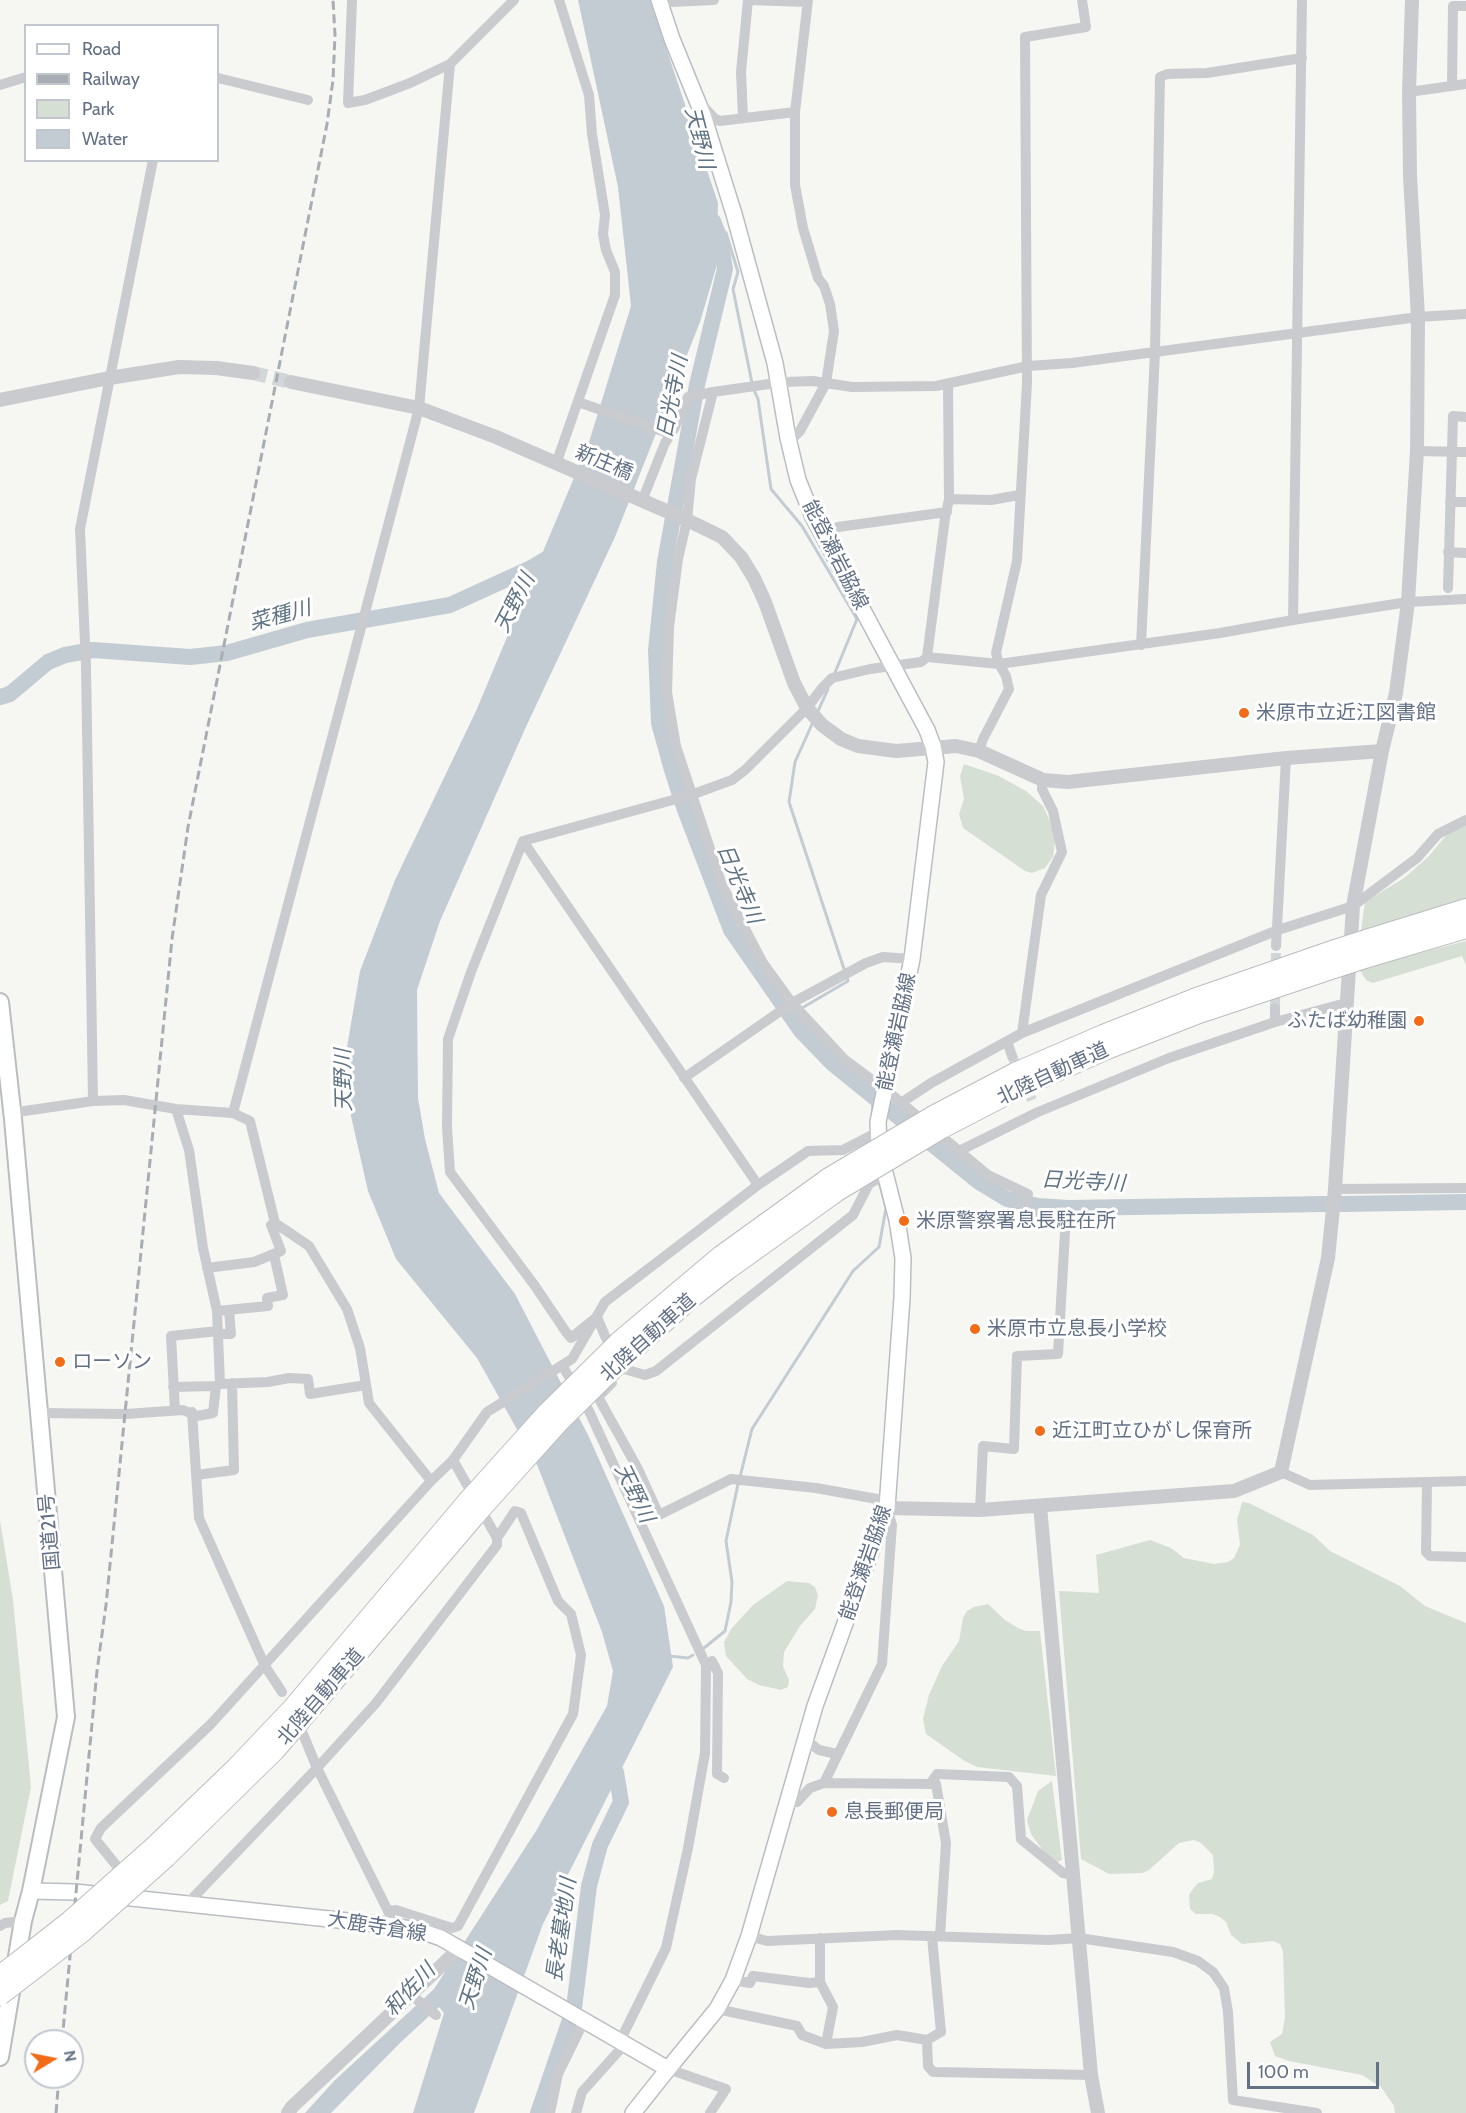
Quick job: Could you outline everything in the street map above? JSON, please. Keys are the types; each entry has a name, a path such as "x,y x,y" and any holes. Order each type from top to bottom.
{"highway":[{"name":"北陸自動車道","path":"0,1976 158,1849 275,1750 548,1412 622,1356 721,1256 833,1184 939,1121 1127,1041 1466,909"},
{"name":"北陸自動車道","path":"1366,949 1466,928"},
{"name":"国道21号","path":"0,1002 8,1118 39,1413 66,1717 23,1921 0,2057"},
{"name":"北陸自動車道","path":"0,1995 82,1932 136,1895 158,1849 292,1709 472,1507"},
{"path":"0,1961 158,1849"},
{"path":"0,2010 136,1895"}],"main road":[{"name":"能登瀬岩脇線","path":"659,0 695,97 734,214 775,363 798,480 823,535 915,706 933,746 936,762 912,960 878,1132 903,1258 887,1504 815,1706 789,1803 749,1936 733,1980 717,2009 668,2068"},
{"name":"大鹿寺倉線","path":"31,1891 136,1895 187,1904 421,1930 462,1949 668,2068"},
{"path":"633,2113 668,2068"}],"street":[{"path":"352,0 348,103 365,100 410,83 450,64 514,0"},
{"path":"559,0 589,95 592,134 604,216 603,234 615,273 615,295 578,402 560,466"},
{"path":"670,0 671,2 714,0"},
{"path":"739,0 807,1 795,112 797,201 818,278 824,286 830,304 834,331 826,383 800,431 794,437 788,438"},
{"path":"743,118 741,72 748,0"},
{"path":"979,751 1009,689 996,653 1017,561 1028,366 1025,37 1086,27 1082,0"},
{"path":"1293,620 1302,0"},
{"path":"1281,1472 1328,1258 1335,1189 1353,906 1382,751 1396,693 1408,602 1417,451 1418,317 1410,176 1409,92 1412,0"},
{"path":"1452,86 1453,6 1466,6"},
{"path":"1141,645 1155,352 1160,77 1167,74 1207,73 1302,58"},
{"path":"233,1113 419,408 450,64"},
{"path":"0,85 24,78"},
{"path":"219,78 308,100"},
{"path":"1409,92 1466,84"},
{"path":"695,97 715,119 720,121 795,112"},
{"path":"93,1101 86,666 80,530 153,162"},
{"path":"784,382 826,383 852,387 936,386 1028,366 1072,363 1418,317 1466,314"},
{"path":"0,400 178,367 216,368 253,373"},
{"name":"新庄橋","path":"291,382 419,408 496,437 722,537 741,557 754,578 794,683 807,708 822,725 841,739 858,746 896,751 933,746 956,746 979,751 1043,780"},
{"path":"642,500 665,443 688,397 769,384"},
{"path":"523,841 689,795 732,780 807,708 832,678 892,665 921,662 927,657 946,512 950,499 948,384"},
{"path":"710,393 683,518 669,627 667,692 676,746 689,795 722,885 763,963 792,1003 844,1059 988,1175 1028,1194 1026,1213 1066,1215 1058,1354 1017,1356 1014,1449 983,1446 980,1510"},
{"path":"578,402 671,434"},
{"path":"1448,588 1450,452 1453,416 1466,417"},
{"path":"1417,451 1466,452"},
{"path":"950,499 991,500 1019,495"},
{"path":"1450,502 1466,502"},
{"path":"823,535 838,527 946,512"},
{"path":"1448,552 1466,553"},
{"path":"927,657 999,664 1221,633 1408,602 1466,599"},
{"path":"1022,1034 1041,895 1062,852 1053,811 1042,789 1043,780 1068,782 1286,758 1382,751"},
{"path":"1276,946 1286,758"},
{"path":"901,1103 931,1083 1022,1034 1278,930 1353,906 1417,858 1438,834 1466,820"},
{"path":"523,841 758,1185"},
{"path":"523,841 471,972 448,1039 447,1127 450,1172 572,1338 597,1317"},
{"path":"684,1078 792,1003 866,963 883,957 912,960"},
{"path":"959,1151 1038,1112 1169,1058 1275,1022 1346,1003"},
{"path":"1275,1008 1275,1022"},
{"path":"1007,1041 1012,1056"},
{"path":"8,1118 93,1101 124,1100 176,1109 233,1113 249,1121 275,1223 309,1246 347,1309 360,1348 369,1403 431,1481"},
{"path":"1032,1100 1038,1112"},
{"path":"39,1413 126,1414 183,1410 197,1416 213,1413 218,1385 217,1311 207,1268 189,1150 176,1109"},
{"path":"136,1895 95,1839 101,1828 212,1724 431,1481 453,1460 487,1412 572,1359 605,1302 758,1185 808,1151 843,1150 878,1132"},
{"path":"597,1317 605,1336 622,1356 645,1375 656,1371 853,1215 869,1184 885,1175"},
{"path":"1335,1189 1466,1188"},
{"path":"207,1268 254,1262 281,1251 271,1225 275,1223"},
{"path":"217,1311 268,1306 267,1298 283,1295 274,1255"},
{"path":"175,1410 171,1336 218,1332 231,1334 229,1310"},
{"path":"622,1356 598,1397 638,1469 659,1515 731,1479 816,1488 887,1504 980,1510 1234,1491 1281,1472 1310,1485 1466,1481"},
{"path":"562,1365 589,1411 706,1665 705,1753 688,1848 666,1948 623,2042 582,2092 576,2113"},
{"path":"173,1387 268,1382 289,1378 308,1379 310,1394 366,1385"},
{"path":"196,1475 234,1470 232,1383"},
{"path":"192,1413 199,1518 265,1666 282,1692"},
{"path":"187,1904 376,1703 497,1545 497,1538 453,1460"},
{"path":"1427,1482 1426,1552 1430,1556 1466,1557"},
{"path":"824,1783 882,1664 892,1525 887,1504"},
{"path":"1040,1506 1091,2075 1098,2113"},
{"path":"388,1911 396,1910 452,1928 458,1926 573,1714 581,1655 571,1614 558,1601 521,1513 515,1511 497,1538"},
{"path":"706,1665 712,1661 718,1673 717,1774 724,1778"},
{"path":"303,1734 317,1768 395,1926"},
{"path":"806,1740 819,1750 837,1754"},
{"path":"930,1784 937,1774 1009,1777 1017,1786 1021,1839 1063,1873 1073,1875"},
{"path":"717,2009 797,2026 802,2035 826,2044 862,2042 897,2035 927,2040 941,2032 936,1936 946,1843 936,1784 824,1783 810,1788 797,1802 789,1803"},
{"path":"0,1926 5,1923 23,1921"},
{"path":"749,1936 767,1941 895,1935 1049,1940 1079,1938 1173,1952 1198,1961 1213,1972 1224,1988 1228,2012 1233,2100 1317,2113"},
{"path":"820,1938 820,1983 833,2007 826,2044"},
{"path":"288,2113 462,1949"},
{"path":"733,1980 750,1983 753,1976 820,1983"},
{"path":"414,1996 436,2015"},
{"path":"550,2113 558,2074 584,2020"},
{"path":"927,2040 928,2066 933,2072 1091,2075"},
{"path":"668,2068 726,2089 710,2113"}],"green space":[{"path":"964,764 999,776 1026,791 1043,806 1056,834 1053,857 1045,868 1032,873 1025,871 963,828 959,814 964,799 960,776"},
{"path":"1466,824 1466,898 1361,931 1365,902 1404,878 1428,857 1449,832"},
{"path":"1466,941 1466,965 1462,956 1373,983 1366,980 1359,969"},
{"path":"1242,1502 1249,1503 1313,1535 1330,1551 1400,1586 1425,1606 1466,1623 1466,2113 1395,2113 1394,2106 1381,2087 1362,2075 1289,2061 1275,2056 1270,2042 1282,2034 1285,2018 1283,1951 1280,1944 1273,1941 1242,1944 1231,1935 1226,1922 1220,1917 1213,1914 1196,1914 1190,1909 1189,1895 1198,1883 1212,1879 1214,1872 1213,1855 1201,1843 1194,1840 1179,1843 1149,1870 1142,1873 1109,1874 1081,1859 1059,1591 1099,1593 1096,1555 1150,1540 1171,1548 1184,1558 1214,1564 1228,1562 1234,1558 1240,1545 1237,1520"},
{"path":"0,1520 13,1600 31,1787 8,1901 0,1905"},
{"path":"787,1581 809,1583 815,1587 818,1595 815,1609 800,1626 784,1652 783,1666 789,1680 788,1687 781,1690 759,1685 747,1679 726,1656 724,1642 732,1628 753,1605"},
{"path":"988,1604 1005,1620 1018,1628 1026,1631 1040,1631 1056,1776 977,1767 926,1734 923,1719 929,1695 942,1666 959,1641 963,1618 967,1611 974,1607"},
{"path":"1052,1781 1062,1860 1055,1863 1049,1859 1031,1834 1027,1820 1038,1791"}],"water":[{"name":"天野川","path":"578,0 650,0 718,203 716,268 700,322 615,537 525,729 440,921 417,990 418,1098 425,1139 439,1193 515,1294 589,1437 664,1606 673,1667 543,1924 474,2113 413,2113 444,2013 439,2007 331,2113 305,2113 335,2080 434,1989 536,1831 607,1706 613,1671 602,1632 538,1467 477,1358 396,1259 368,1191 351,1116 347,1047 360,971 395,880 476,711 589,442 631,306 618,187"}],"waterway":[{"name":"日光寺川","path":"705,216 713,221 720,239 725,269 697,385 665,562 656,650 659,723 685,810 731,930 801,1031 832,1063 979,1182 1007,1199 1038,1206 1068,1208 1326,1204"},
{"path":"714,222 726,233 738,272 733,289 752,383"},
{"path":"754,390 758,399 771,489 802,526 857,619 834,675"},
{"name":"菜種川","path":"0,697 10,694 48,662 65,655 93,650 190,657 227,653 307,630 450,605 531,568 556,553"},
{"path":"817,713 828,689"},
{"path":"802,1008 848,981 789,802 795,762 813,722"},
{"name":"日光寺川","path":"872,1117 874,1084"},
{"path":"740,1477 752,1429 853,1271 879,1247 886,1208 879,1181"},
{"name":"日光寺川","path":"1341,1204 1466,1202"},
{"path":"704,1648 725,1631 731,1602 732,1582 726,1541 738,1484"},
{"path":"669,1656 688,1658 693,1655"},
{"name":"長老墓地川","path":"538,2113 574,2008 589,1886 600,1845 621,1802 616,1772 603,1761"}],"tunnel":[{"path":"253,373 291,382"},
{"path":"1275,1008 1276,946"},
{"path":"1012,1056 1032,1100"}],"railway":[{"path":"63,2029 97,1671 106,1605 172,939 188,827 327,124 333,80 335,35 333,0"},
{"path":"56,2113 58,2089"}],"place":[{"name":"米原市立近江図書館","path":"1244,713"},
{"name":"ふたば幼稚園","path":"1419,1021"},
{"name":"米原警察署息長駐在所","path":"904,1221"},
{"name":"米原市立息長小学校","path":"975,1329"},
{"name":"ローソン","path":"60,1362"},
{"name":"近江町立ひがし保育所","path":"1040,1431"},
{"name":"息長郵便局","path":"832,1812"}],"water label":[{"name":"和佐川","path":"410,1990"}]}
